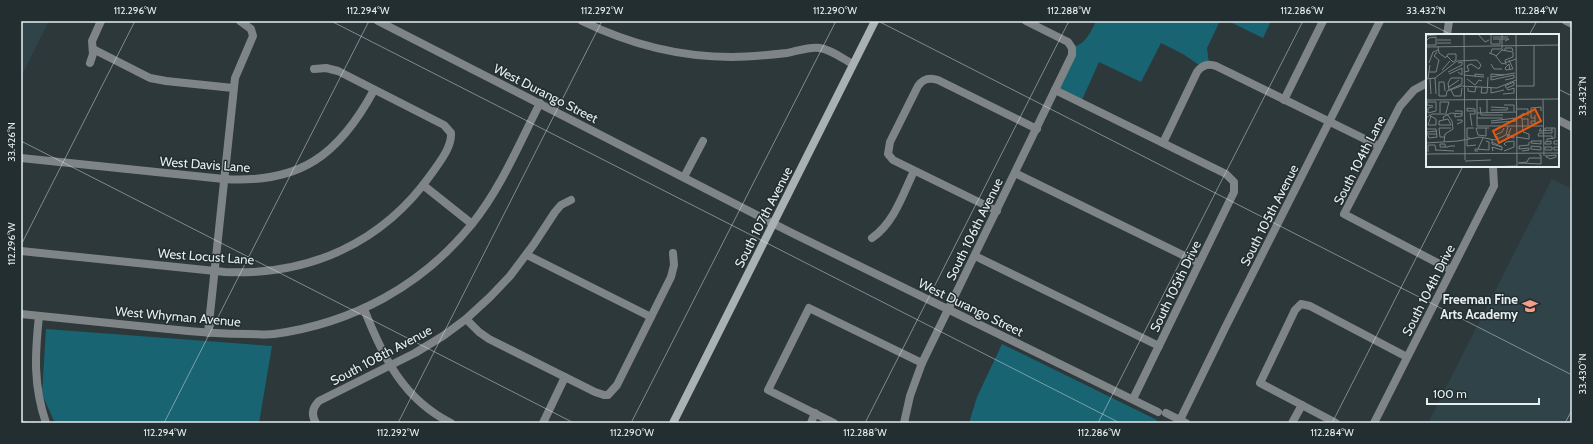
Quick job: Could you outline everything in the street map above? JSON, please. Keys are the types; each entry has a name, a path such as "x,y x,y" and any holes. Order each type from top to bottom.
{"main road":[{"name":"South 107th Avenue","path":"673,423 874,21"}],"street":[{"path":"90,63 93,49 92,41 101,21"},
{"path":"208,333 234,88 237,70 250,43 253,33 249,26 240,21"},
{"name":"West Durango Street","path":"378,21 392,24 540,103 773,223 1183,422"},
{"path":"582,21 626,39 657,48 687,54 743,57 816,48 826,50 853,64"},
{"name":"South 106th Avenue","path":"904,423 910,396 922,363 1071,58 1072,48 1065,40 1026,21"},
{"path":"1284,100 1323,21"},
{"name":"South 105th Avenue","path":"1183,422 1224,328 1380,21"},
{"path":"1447,34 1449,21"},
{"path":"1566,21 1572,24"},
{"path":"93,49 150,78 234,88"},
{"path":"1056,90 1162,143 1198,72 1205,65 1216,66 1379,146"},
{"path":"314,69 332,69 374,90"},
{"path":"996,211 893,160 888,154 890,142 918,86 923,80 927,79 938,80 1037,128"},
{"name":"South 104th Lane","path":"1426,84 1414,90 1400,106 1344,214 1451,270"},
{"name":"West Locust Lane","path":"21,251 247,273 280,270 313,262 335,254 361,240 385,224 402,208 423,185 441,159 449,144 451,133 444,126 374,90"},
{"name":"West Davis Lane","path":"21,158 224,179 258,180 275,177 292,172 313,161 332,148 358,118 374,90"},
{"name":"West Whyman Avenue","path":"21,314 208,333 273,334 326,323 364,309 414,280 445,254 472,224 499,182 540,103"},
{"path":"1559,120 1572,127"},
{"path":"684,177 703,141"},
{"name":"South 105th Drive","path":"1133,399 1234,192 1234,182 1226,174 1162,143"},
{"name":"South 104th Drive","path":"1374,423 1494,186 1492,167"},
{"path":"872,238 883,229 892,216 914,171"},
{"path":"1015,173 1199,263"},
{"path":"423,185 472,224"},
{"name":"South 108th Avenue","path":"316,423 312,416 314,408 322,399 429,345 466,318 500,287 527,255 555,212 570,200"},
{"path":"466,318 488,339 595,392 608,395 616,386 671,277 674,265 673,253"},
{"path":"527,255 651,317"},
{"path":"975,256 1159,346"},
{"path":"1336,423 1260,383 1295,310 1301,304 1310,306 1407,357"},
{"path":"834,423 768,390 808,308 922,363"},
{"path":"364,309 390,366 403,386 431,411 451,423"},
{"path":"39,316 35,355 35,375 38,396 46,423"},
{"path":"542,423 565,377"},
{"path":"1292,423 1302,405"},
{"path":"811,423 815,413"}],"shaded area":[{"path":"21,21 49,21 21,77"},
{"path":"1096,21 1220,21 1207,48 1209,64 1202,67 1183,54 1161,43 1141,82 1099,62 1081,102 1055,90 1072,48 1084,41"},
{"path":"1228,21 1271,21 1263,38"},
{"name":"Freeman Fine Arts Academy","path":"1552,179 1572,189 1572,423 1428,423"},
{"path":"46,329 272,346 259,423 55,423 42,394"},
{"path":"1002,344 1157,420 1156,423 969,423 977,397"}],"place":[{"name":"Freeman Fine Arts Academy","path":"1530,306"}]}
